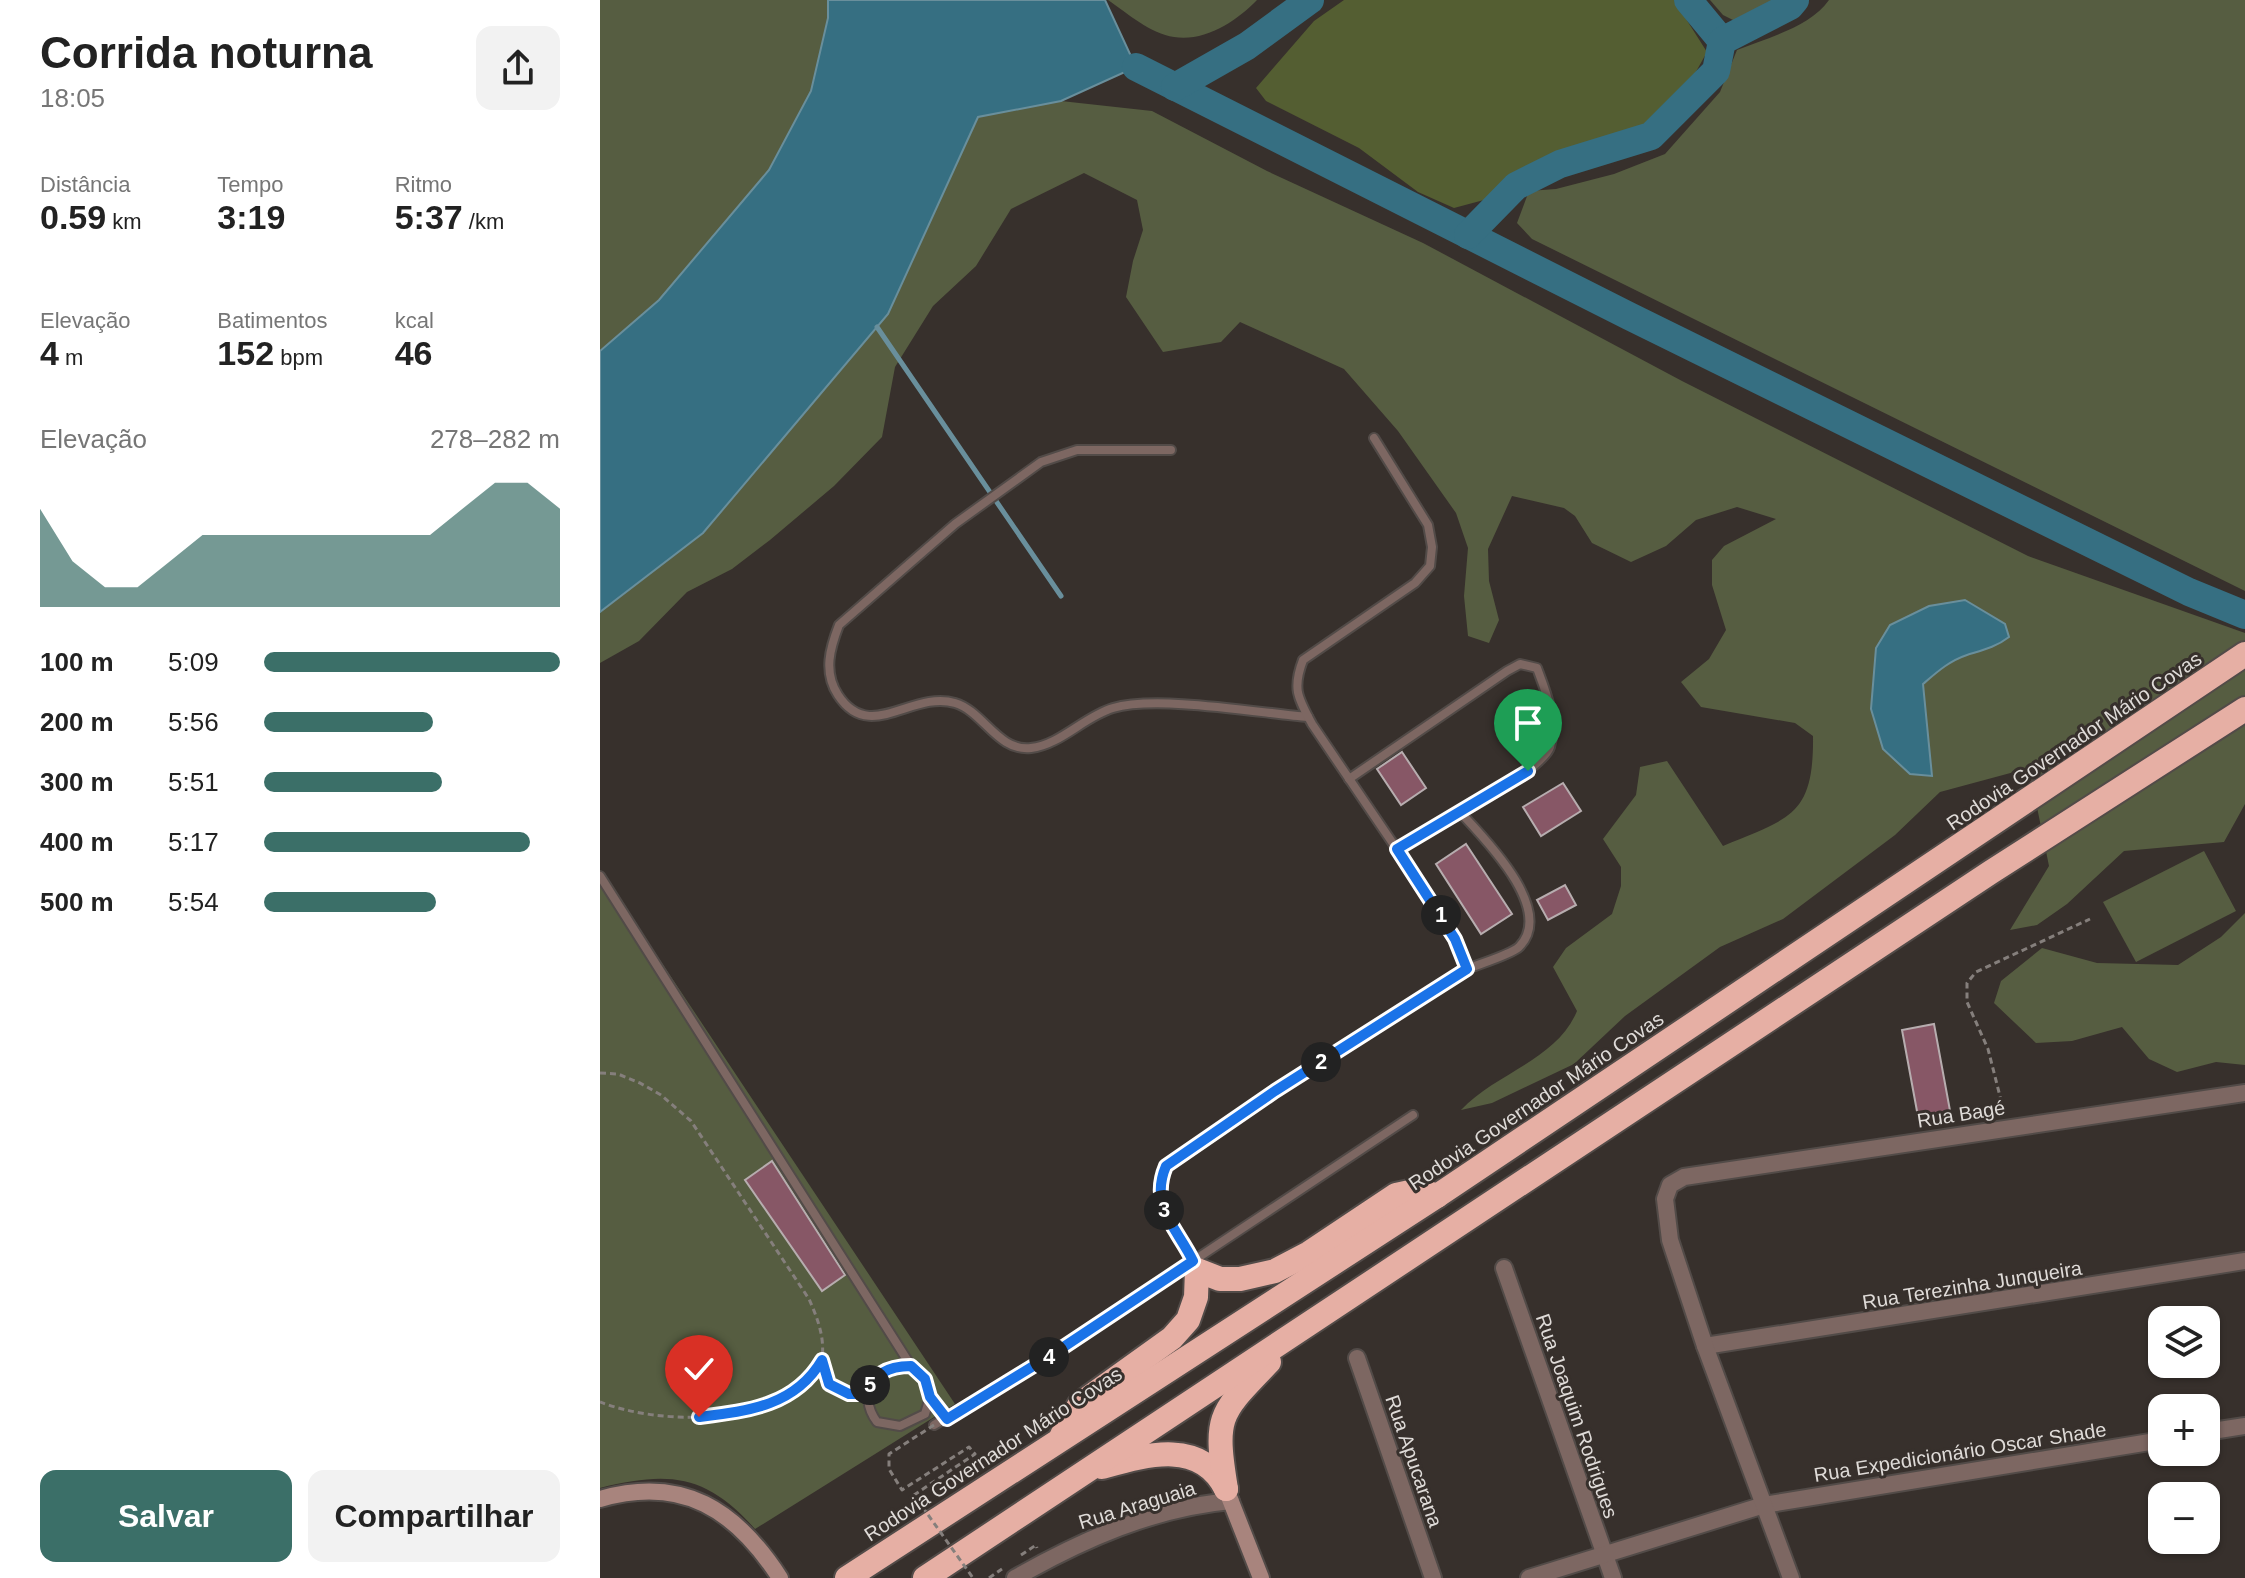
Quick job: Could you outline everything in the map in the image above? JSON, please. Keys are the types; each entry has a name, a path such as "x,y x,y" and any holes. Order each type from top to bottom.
{"highway":[{"name":"Rodovia Governador Mário Covas","path":"847,1578 1437,1196 2245,654"},
{"path":"925,1578 1991,872 2245,709"},
{"path":"1060,1439 1080,1404 1172,1338 1188,1320 1196,1297 1195,1266 1220,1279 1240,1279 1275,1271 1309,1253 1396,1195 1419,1190 1437,1196"},
{"path":"1228,1495 1219,1449 1221,1423 1230,1401 1298,1331"},
{"path":"1081,1473 1154,1453 1174,1453 1191,1457 1208,1467 1228,1495"}],"main road":[{"path":"600,1499 644,1491 693,1500 733,1519 753,1538 776,1571"},
{"path":"1228,1495 1261,1578"}],"street":[{"name":"Rua Bagé","path":"1705,1346 1670,1240 1665,1214 1665,1199 1670,1185 1684,1177 2245,1093"},
{"name":"Rua Terezinha Junqueira","path":"1705,1346 2245,1261"},
{"name":"Rua Joaquim Rodrigues","path":"1504,1268 1613,1578"},
{"path":"1705,1346 1791,1578"},
{"name":"Rua Apucarana","path":"1357,1358 1433,1578"},
{"path":"2220,1430 2245,1426"},
{"name":"Rua Expedicionário Oscar Shade","path":"1529,1578 1764,1505 2148,1442"},
{"name":"Rua Araguaia","path":"1015,1578 1077,1543 1110,1530 1228,1495"}],"lane":[{"path":"1374,438 1428,525 1432,547 1430,566 1415,583 1303,660 1295,679 1298,698 1455,939 1467,969"},
{"path":"1171,450 1077,450 1060,454 1041,462 989,499 920,552 839,625 830,648 829,671 835,691 846,707 859,714 877,717 894,714 919,702 946,701 969,709 1002,739 1015,746 1032,748 1115,707 1147,704 1308,717"},
{"path":"1349,779 1507,671 1520,664 1537,668 1553,720 1550,749 1528,771 1397,849"},
{"path":"1195,1266 1169,1222 1162,1203 1159,1182 1166,1166 1275,1091 1467,969 1518,948 1530,927 1528,902 1492,847 1460,812"},
{"path":"600,876 911,1366 925,1379 930,1406 925,1414 912,1423 891,1427 877,1422 871,1413 870,1384 886,1370 911,1366"},
{"path":"934,1425 1195,1266 1413,1115"},
{"path":"930,1397 947,1419"}],"path":[{"path":"2009,1127 1988,1049 1967,1002 1967,983 1976,972 2090,919"},
{"path":"600,1073 618,1074 640,1083 661,1095 691,1121 809,1299 818,1320 822,1360 829,1384 837,1390 868,1394"},
{"path":"600,1402 631,1411 677,1417 759,1408 797,1390 812,1377 822,1360"},
{"path":"934,1425 889,1454 889,1469 902,1490 969,1447 975,1454 914,1495 973,1578"}],"green space":[{"path":"600,0 828,0 828,18 811,91 769,170 659,300 600,351"},
{"path":"1108,0 1257,0 1220,28 1186,38 1157,32"},
{"path":"1344,0 1674,0 1707,52 1693,77 1647,127 1617,139 1557,152 1521,171 1495,197 1454,208 1418,192 1359,148 1266,101 1256,88 1314,21"},
{"path":"1710,0 1782,0 1741,24 1723,15"},
{"path":"1829,0 2245,0 2245,591 1532,239 1517,223 1529,191 1556,189 1614,174 1665,154 1720,92 1737,50 1799,25"},
{"path":"1061,101 1152,111 1267,171 1423,243 1682,381 2028,556 2245,633 2245,804 2224,842 2124,851 2067,904 2037,925 2010,930 2049,866 2029,768 1940,792 1895,835 1783,919 1720,947 1625,1016 1574,1064 1492,1103 1461,1110 1555,1042 1568,1028 1577,1011 1553,967 1566,948 1612,914 1621,886 1621,867 1603,839 1636,795 1640,767 1667,761 1723,846 1781,820 1802,799 1809,783 1813,736 1795,723 1701,707 1681,682 1709,659 1726,630 1712,585 1712,560 1724,546 1776,519 1737,507 1696,520 1666,546 1631,562 1592,543 1575,516 1564,508 1512,496 1488,549 1489,581 1499,620 1489,643 1468,636 1464,596 1468,548 1456,513 1398,431 1344,369 1240,322 1221,342 1163,352 1126,297 1143,230 1137,200 1084,173 1011,209 976,266 933,306 895,367 882,437 834,486 732,569 687,592 639,641 600,663 600,612 703,533 888,314 978,117"},
{"path":"2204,851 2236,911 2136,962 2103,902"},
{"path":"600,870 955,1404 755,1529 720,1497 703,1487 685,1482 646,1480 600,1488"},
{"path":"2245,913 2245,1065 2216,1062 2177,1072 2149,1059 2122,1027 2072,1041 2036,1043 1994,1003 2001,981 2042,948 2097,963 2178,965 2221,937"}],"water":[{"path":"828,0 1105,0 1136,67 1061,101 978,117 888,314 703,533 600,612 600,351 659,300 769,170 811,91 828,18"},
{"path":"1965,600 2005,624 2009,637 1994,646 1954,660 1923,684 1932,776 1910,774 1883,749 1871,709 1876,648 1890,625 1929,606"}],"building":[{"path":"1402,752 1426,788 1401,805 1377,769"},
{"path":"1563,783 1581,811 1541,836 1523,807"},
{"path":"1466,844 1512,914 1481,934 1436,864"},
{"path":"1565,885 1576,905 1548,920 1537,900"},
{"path":"1934,1024 1951,1116 1919,1122 1902,1030"},
{"path":"772,1161 845,1275 822,1291 745,1180"}],"waterway":[{"path":"1175,87 1247,46 1310,0"},
{"path":"1688,0 1722,41"},
{"path":"1468,235 1516,186 1560,164 1651,136 1716,71 1722,41 1790,6 1795,0"},
{"path":"1136,67 1629,316 2189,592 2245,615"},
{"path":"877,327 1061,596"}],"route":[{"path":"699,1417 759,1408 777,1402 812,1377 822,1360 829,1384 849,1394 868,1394 870,1384 886,1370 911,1366 925,1379 930,1397 947,1419 1053,1354 1193,1261 1169,1222 1162,1203 1159,1182 1166,1166 1275,1091 1467,969 1455,939 1397,849 1528,771"}]}
